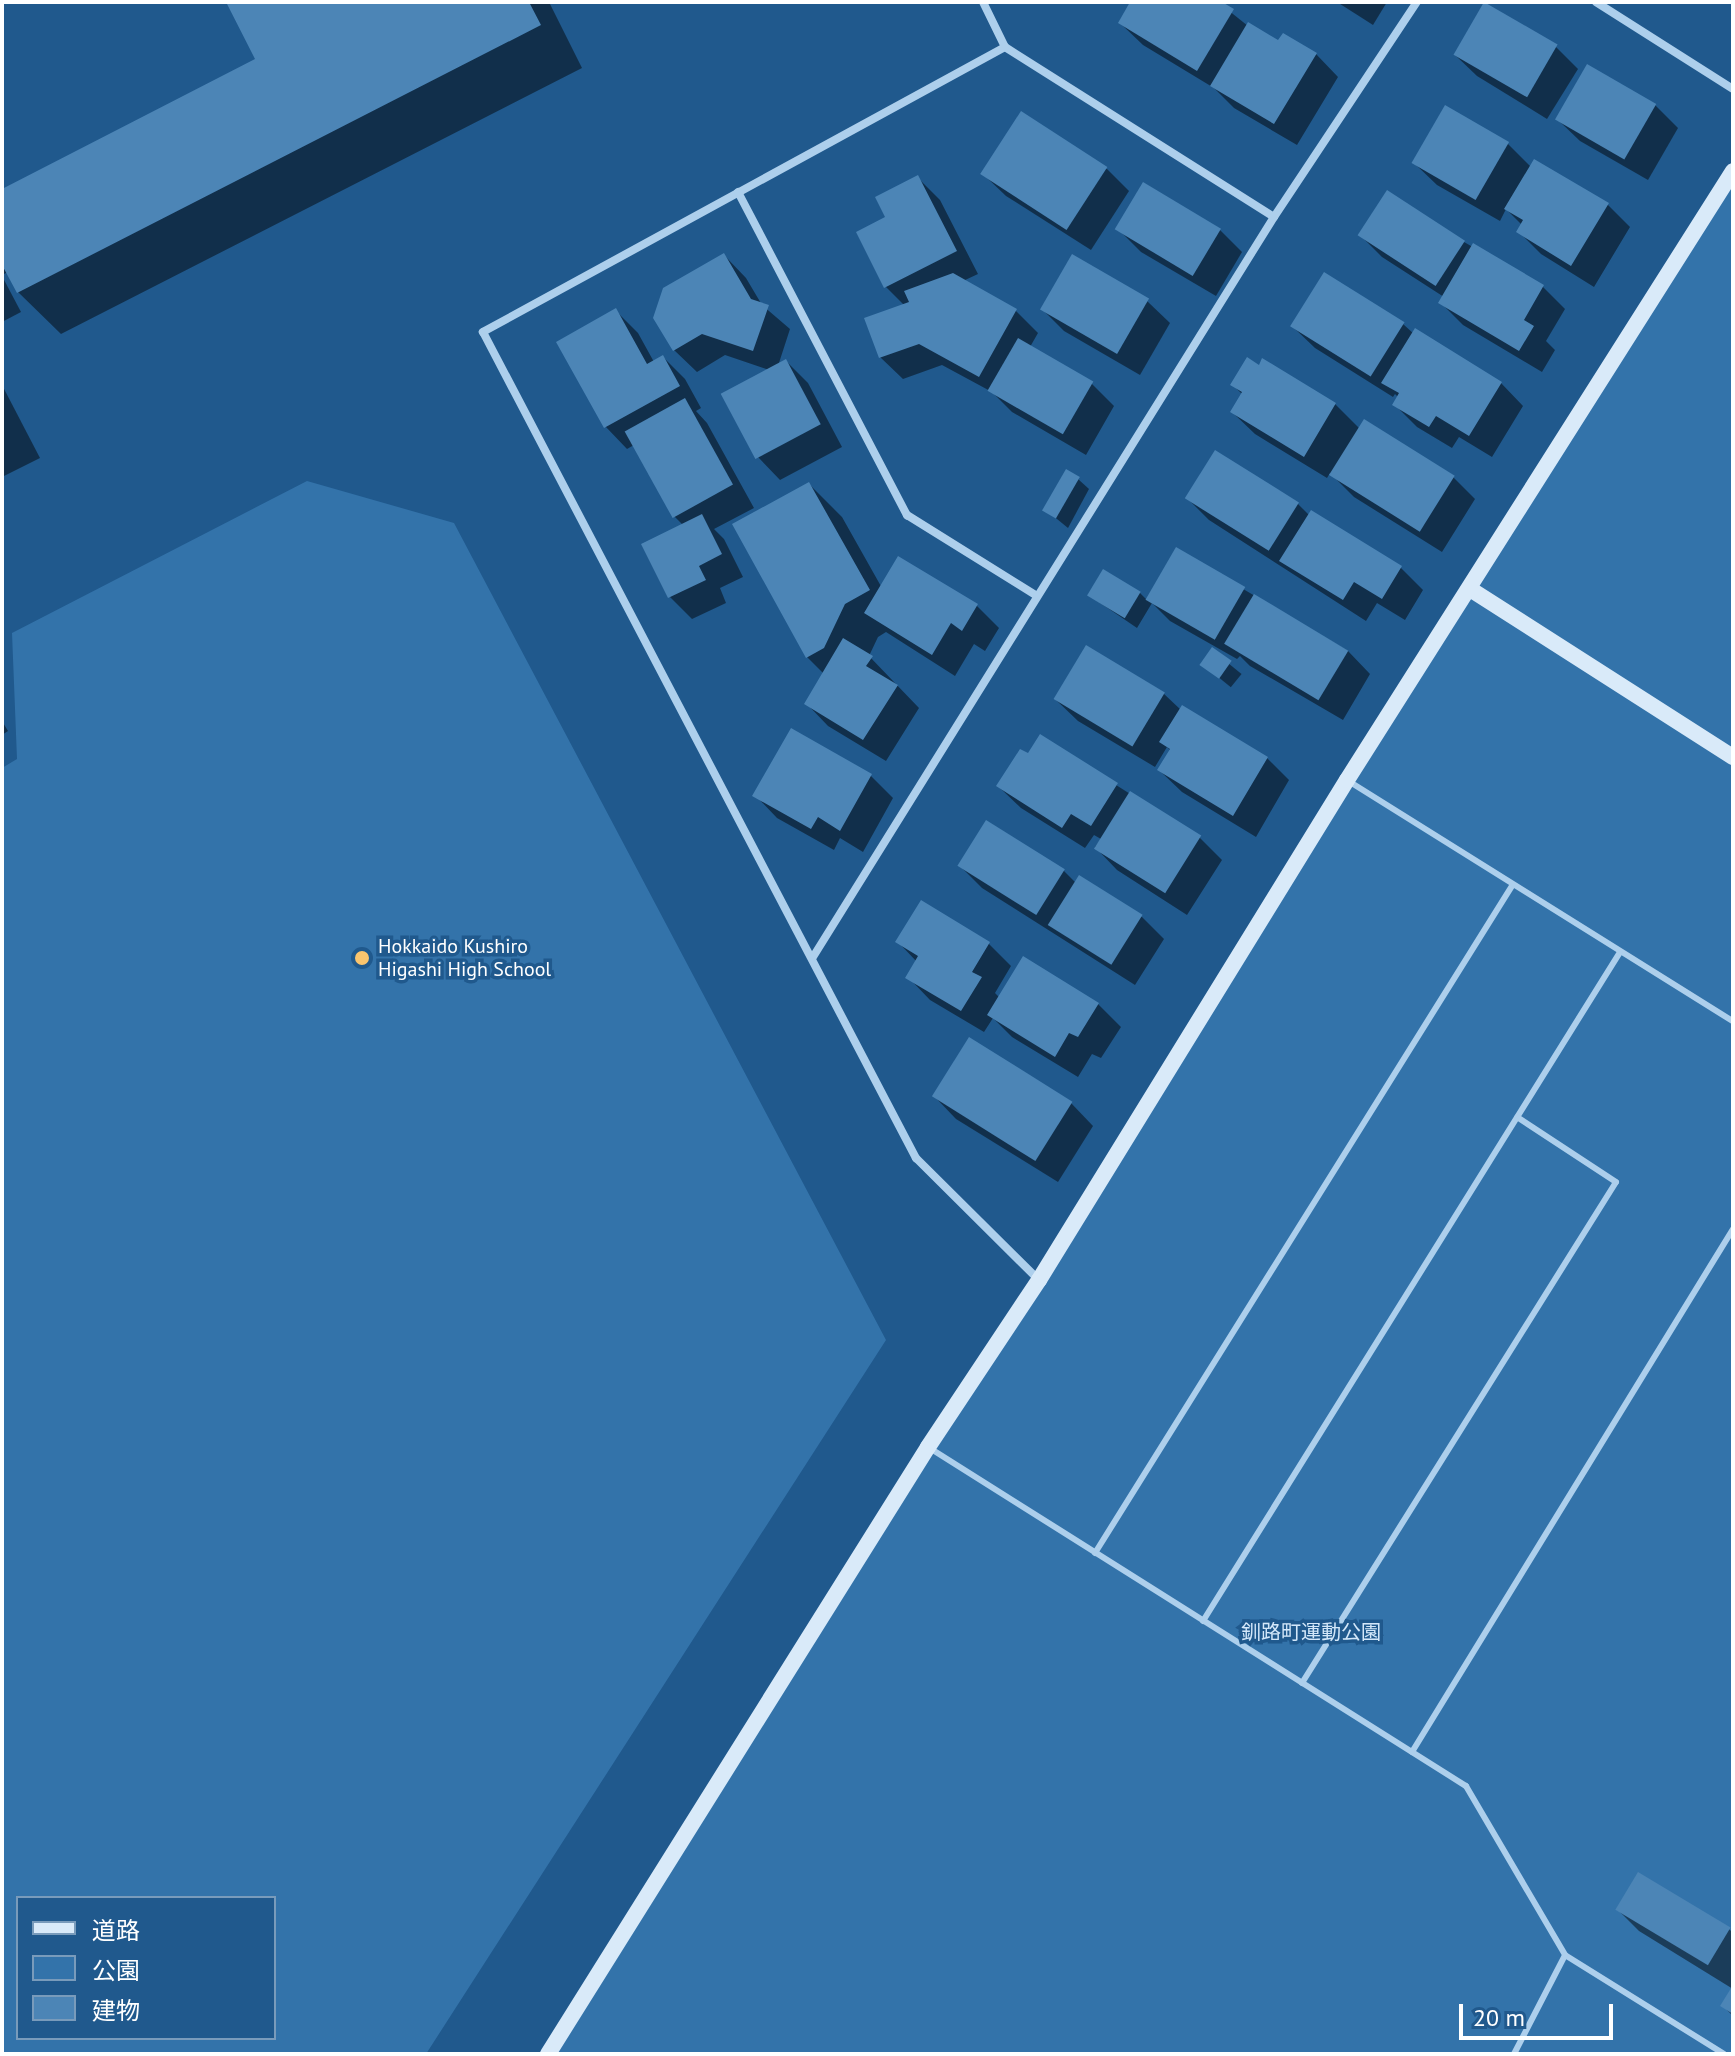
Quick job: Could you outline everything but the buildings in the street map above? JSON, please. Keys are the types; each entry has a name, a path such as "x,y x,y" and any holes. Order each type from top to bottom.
{"street":[{"path":"983,2 1005,47 1274,217"},
{"path":"813,957 1274,217 1417,2"},
{"path":"1596,2 1733,89"},
{"path":"1005,47 483,332 916,1158 1039,1280"},
{"path":"548,2054 928,1447 1039,1280 1347,780 1733,171"},
{"path":"738,192 907,515 1037,596"},
{"path":"1470,589 1733,757"}],"lane":[{"path":"1347,780 1512,886 1733,1021"},
{"path":"1095,1553 1512,886"},
{"path":"1203,1621 1620,952"},
{"path":"1302,1683 1616,1182 1517,1117"},
{"path":"1412,1752 1733,1229"},
{"path":"928,1447 1466,1786 1565,1955 1724,2054"},
{"path":"1514,2054 1565,1955"}],"green space":[{"name":"釧路町運動公園","path":"1733,171 1733,2054 548,2054"},
{"name":"Hokkaido Kushiro Higashi High School","path":"307,481 454,523 886,1340 426,2054 2,2054 2,768 17,759 12,633"}],"place":[{"name":"Hokkaido Kushiro Higashi High School","path":"362,958"}]}
